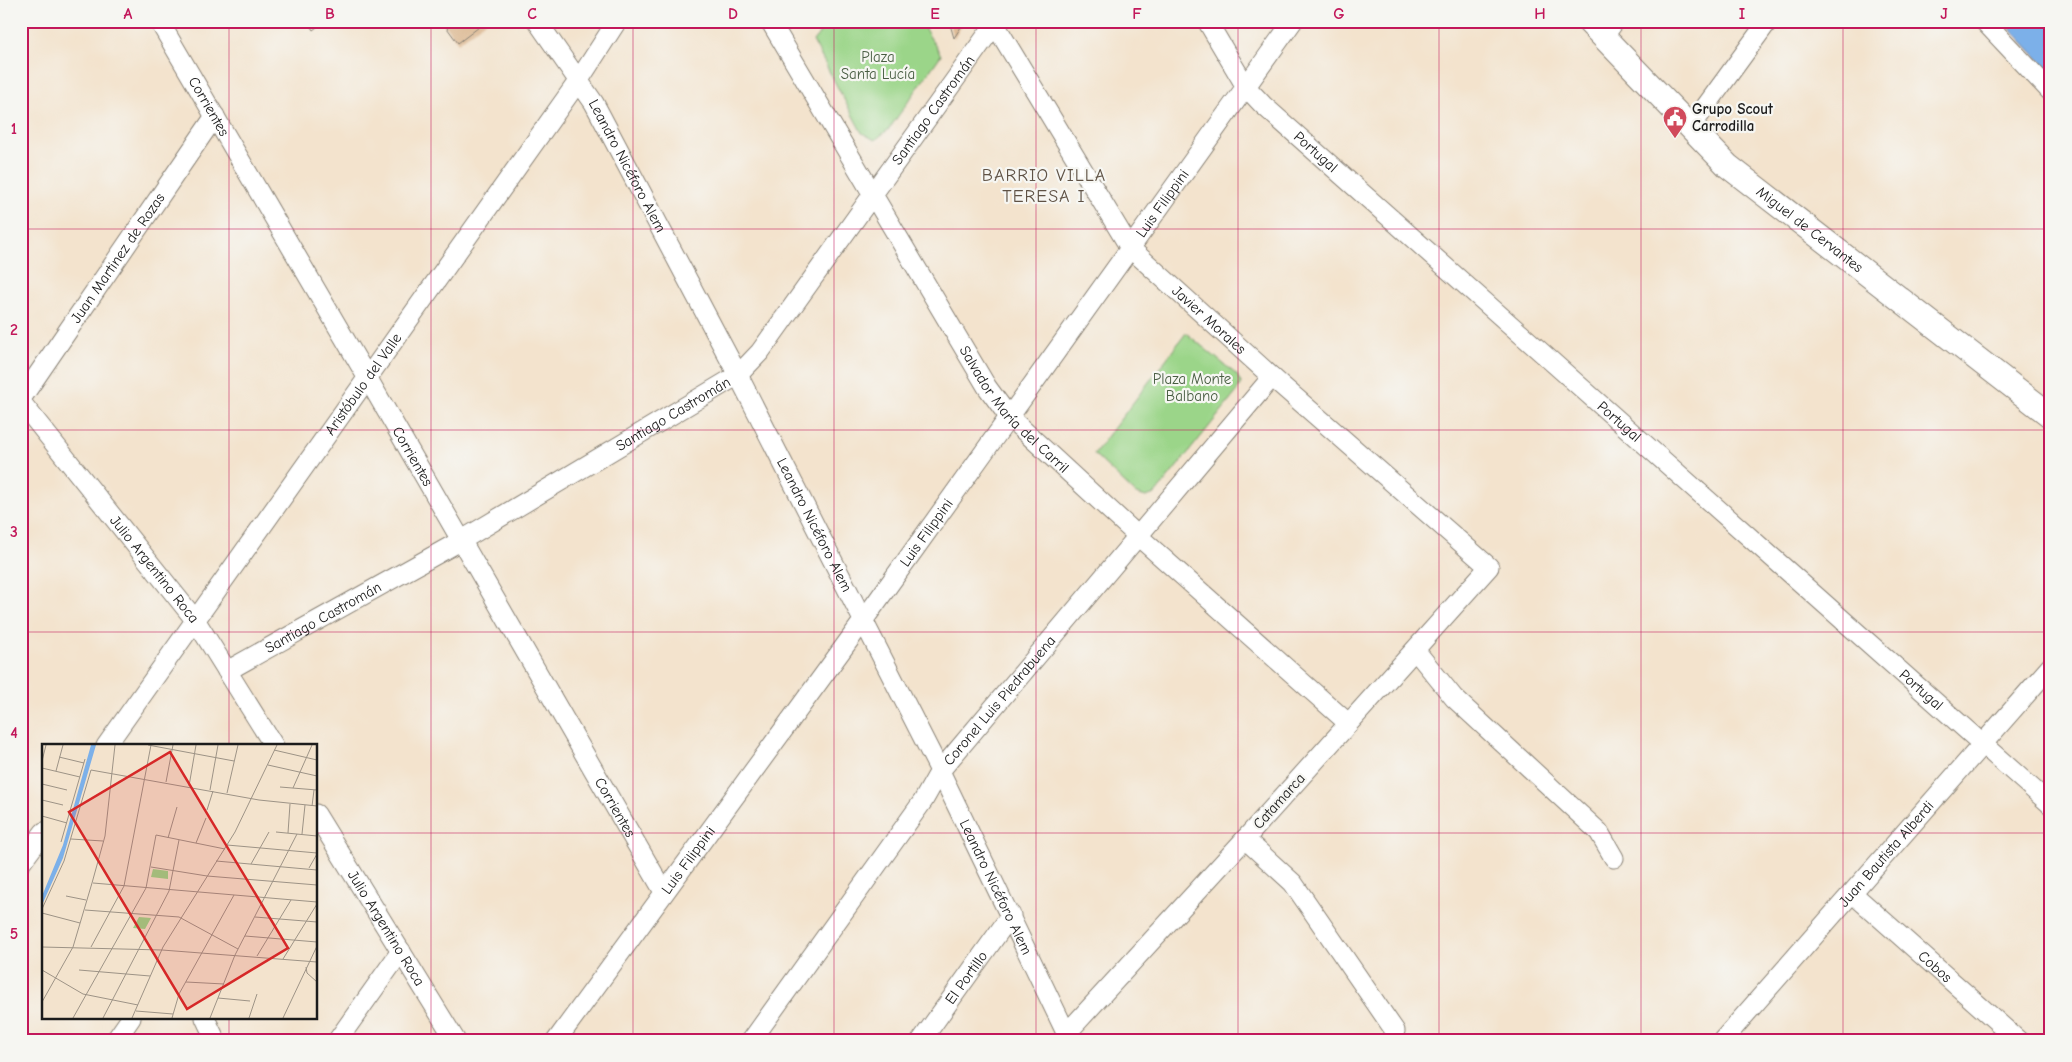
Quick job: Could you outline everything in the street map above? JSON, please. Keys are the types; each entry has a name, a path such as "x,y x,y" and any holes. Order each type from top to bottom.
{"main road":[{"name":"Miguel de Cervantes","path":"1602,26 1690,128 1728,166 2051,416"}],"street":[{"name":"Corrientes","path":"159,21 462,540 664,892"},
{"name":"Leandro Nicéforo Alem","path":"536,21 594,103 738,375 940,771 1011,915 1068,1037"},
{"name":"Aristóbulo del Valle","path":"107,744 579,80 617,21"},
{"name":"Salvador María del Carril","path":"770,21 987,387 1009,416 1138,536 1348,723"},
{"name":"Portugal","path":"1207,21 1246,87 1264,105 2051,805"},
{"name":"Luis Filippini","path":"556,1041 863,621 1293,21"},
{"path":"1690,128 1768,21"},
{"path":"1984,21 2051,92"},
{"name":"Santiago Castromán","path":"227,671 462,540 738,375 760,352 995,22"},
{"name":"Javier Morales","path":"995,22 1130,248 1272,377 1489,567"},
{"name":"Juan Martinez de Rozas","path":"21,401 215,116"},
{"name":"Coronel Luis Piedrabuena","path":"751,1041 923,801 940,771 1272,377"},
{"name":"Julio Argentino Roca","path":"21,401 196,621 273,744"},
{"name":"Catamarca","path":"1068,1037 1489,567"},
{"path":"1415,650 1454,698 1599,832 1614,858"},
{"name":"Juan Bautista Alberdi","path":"1722,1041 2051,666"},
{"name":"Julio Argentino Roca","path":"318,817 456,1041"},
{"path":"21,863 42,835"},
{"path":"1245,839 1294,883 1394,1031"},
{"name":"Cobos","path":"1852,893 2019,1041"},
{"name":"El Portillo","path":"921,1041 1011,915"},
{"path":"337,1041 401,951"},
{"path":"115,1041 130,1020"},
{"path":"206,1020 216,1041"}],"green space":[{"name":"Plaza Santa Lucía","path":"829,21 920,21 941,55 889,129 875,140 862,133 813,41"},
{"name":"Plaza Monte Balbano","path":"1186,333 1237,375 1241,383 1236,393 1155,494 1146,497 1136,494 1094,454"}],"water":[{"path":"2003,21 2051,21 2051,72"}],"building":[{"path":"307,21 325,21 313,30"},
{"path":"442,21 487,21 458,43"},
{"path":"949,21 962,21 961,27 954,38"}],"place":[{"name":"Grupo Scout Carrodilla","path":"1675,139"}],"district":[{"name":"BARRIO VILLA TERESA I","path":"1044,185"}]}
